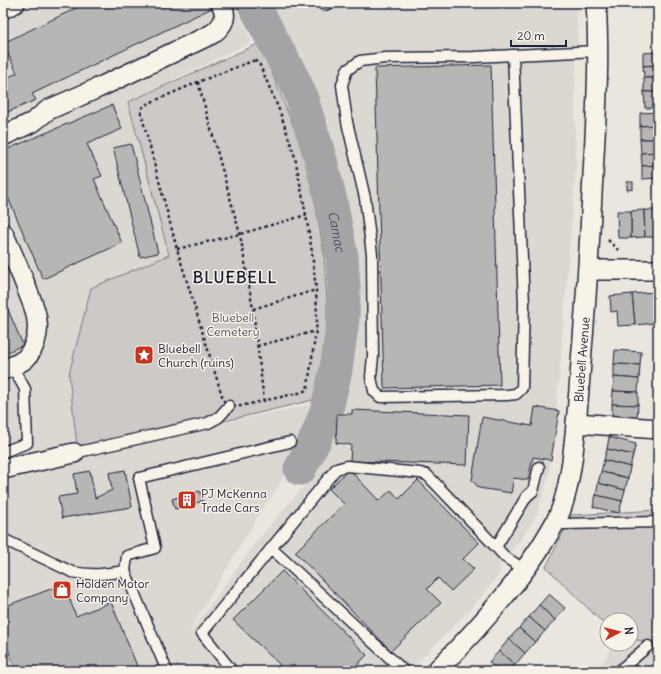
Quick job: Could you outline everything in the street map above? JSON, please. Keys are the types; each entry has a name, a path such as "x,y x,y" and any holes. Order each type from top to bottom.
{"street":[{"path":"3,9 15,3"},
{"path":"3,136 33,122 48,110 212,34 220,27 225,17 221,3"},
{"name":"Bluebell Avenue","path":"436,671 502,600 525,570 548,535 561,510 569,482 576,423 588,270 595,148 598,51 596,3"},
{"path":"3,233 30,296 38,322 37,333 30,352 26,358 8,368"},
{"path":"588,270 658,270"},
{"path":"576,423 658,429"},
{"path":"3,469 74,453"}],"lane":[{"path":"513,55 524,303 522,388 516,394 507,395 380,397 374,391 371,377 373,356 372,254 365,198 347,122 342,85 347,70 360,61 385,58 474,57 513,55 598,51"},
{"path":"3,452 27,443 25,389 8,368"},
{"path":"74,453 208,423 219,417 229,406"},
{"path":"167,671 125,571 127,556 155,548 139,478 290,442"},
{"path":"232,671 202,633 336,469 347,466 420,473 427,476 506,557 525,570"},
{"path":"496,547 527,496 533,491 539,467"},
{"path":"554,524 658,522"},
{"path":"3,539 72,572 96,575 125,571"},
{"path":"272,549 404,671"},
{"path":"619,671 648,646"}],"path":[{"path":"655,3 658,21"},
{"path":"255,60 259,63 280,112 295,157 312,252 316,290 316,331 308,385 307,389 303,392 236,407 229,406 223,399 177,249 141,113 142,108 147,104 198,82 255,60"},
{"path":"198,82 240,234 252,309 264,401"},
{"path":"177,249 240,234 306,215"},
{"path":"252,309 316,290"},
{"path":"257,346 316,331"}],"shaded area":[{"path":"3,3 233,3 252,42 128,102 169,255 91,288 69,374 78,455 315,403 303,438 278,487 260,513 190,630 191,632 255,543 310,479 328,420 346,394 357,334 356,281 344,199 321,120 269,3 576,3 578,33 575,81 576,165 559,381 549,476 538,512 520,541 499,565 500,573 469,611 409,671 3,671"},
{"path":"639,640 658,643 658,671 598,671 609,652 639,652"}],"green space":[{"name":"Bluebell Cemetery","path":"260,43 309,168 324,254 327,302 327,336 313,400 78,456 69,374 91,288 169,255 128,102"},
{"path":"658,510 658,643 639,640 639,612 599,612 599,619 546,567 572,515"}],"building":[{"path":"87,3 209,3 212,8 32,94 36,100 3,114 3,80 17,73 3,43"},
{"path":"658,52 658,65 643,66 643,53"},
{"path":"491,65 500,385 384,388 375,68"},
{"path":"658,65 658,78 644,78 643,66"},
{"path":"644,78 658,78 658,92 644,92"},
{"path":"644,92 658,92 658,108 645,108"},
{"path":"112,105 122,129 87,144 102,176 94,179 122,243 43,279 3,186 3,151"},
{"path":"658,112 658,125 640,126 640,113"},
{"path":"658,125 658,139 640,139 640,126"},
{"path":"640,139 658,139 658,152 641,153"},
{"path":"131,144 158,253 140,257 113,148"},
{"path":"658,152 658,165 642,166 641,153"},
{"path":"658,165 658,178 642,179 642,166"},
{"path":"627,182 633,182 633,189 627,190"},
{"path":"644,210 645,237 631,238 631,211"},
{"path":"644,210 658,210 658,237 645,237"},
{"path":"617,211 631,211 631,238 618,238"},
{"path":"654,292 656,323 635,325 632,294"},
{"path":"632,294 635,325 618,326 617,311 611,312 610,296"},
{"path":"3,298 23,345 3,354"},
{"path":"615,350 641,352 640,365 614,364"},
{"path":"614,364 640,365 639,379 614,377"},
{"path":"614,377 639,379 638,392 613,391"},
{"path":"613,391 638,392 638,405 612,404"},
{"path":"612,404 638,405 637,419 612,418"},
{"path":"535,407 559,411 551,460 533,457 528,480 514,478 511,493 479,488 472,480 482,417 532,426"},
{"path":"352,410 469,415 467,465 350,461 351,445 336,443 337,414 352,414"},
{"path":"609,437 636,444 633,455 607,449"},
{"path":"607,449 633,455 630,467 604,460"},
{"path":"657,452 658,453 658,477 655,476"},
{"path":"604,460 630,467 628,478 601,472"},
{"path":"349,469 379,501 391,490 399,499 418,480 479,543 463,559 474,569 451,591 438,578 427,589 441,603 391,651 295,552 344,504 329,489"},
{"path":"125,470 132,507 62,518 58,497 77,494 74,474 90,471 95,498 112,490 109,473"},
{"path":"601,472 628,478 625,490 598,483"},
{"path":"598,483 625,490 622,501 596,495"},
{"name":"PJ McKenna Trade Cars","path":"200,491 203,501 175,509 172,499"},
{"path":"596,495 622,501 619,513 593,507"},
{"path":"282,571 367,655 351,671 273,671 280,665 233,620"},
{"path":"64,584 76,616 111,602 139,671 16,671 3,636 3,607"},
{"path":"549,594 565,608 555,620 539,605"},
{"path":"539,605 555,620 545,631 529,617"},
{"path":"529,617 545,631 535,642 519,628"},
{"path":"519,628 535,642 525,653 509,639"},
{"path":"509,639 525,653 515,665 499,651"},
{"path":"499,651 515,665 510,671 499,671 489,662"}],"waterway":[{"name":"Camac","path":"253,3 301,96 320,157 331,201 342,257 344,289 343,319 336,370 327,409 315,440 300,469"}],"place":[{"name":"Bluebell Church (ruins)","path":"144,355"},
{"name":"PJ McKenna Trade Cars","path":"187,500"},
{"name":"Holden Motor Company","path":"62,590"}],"district":[{"name":"BLUEBELL","path":"235,277"}]}
